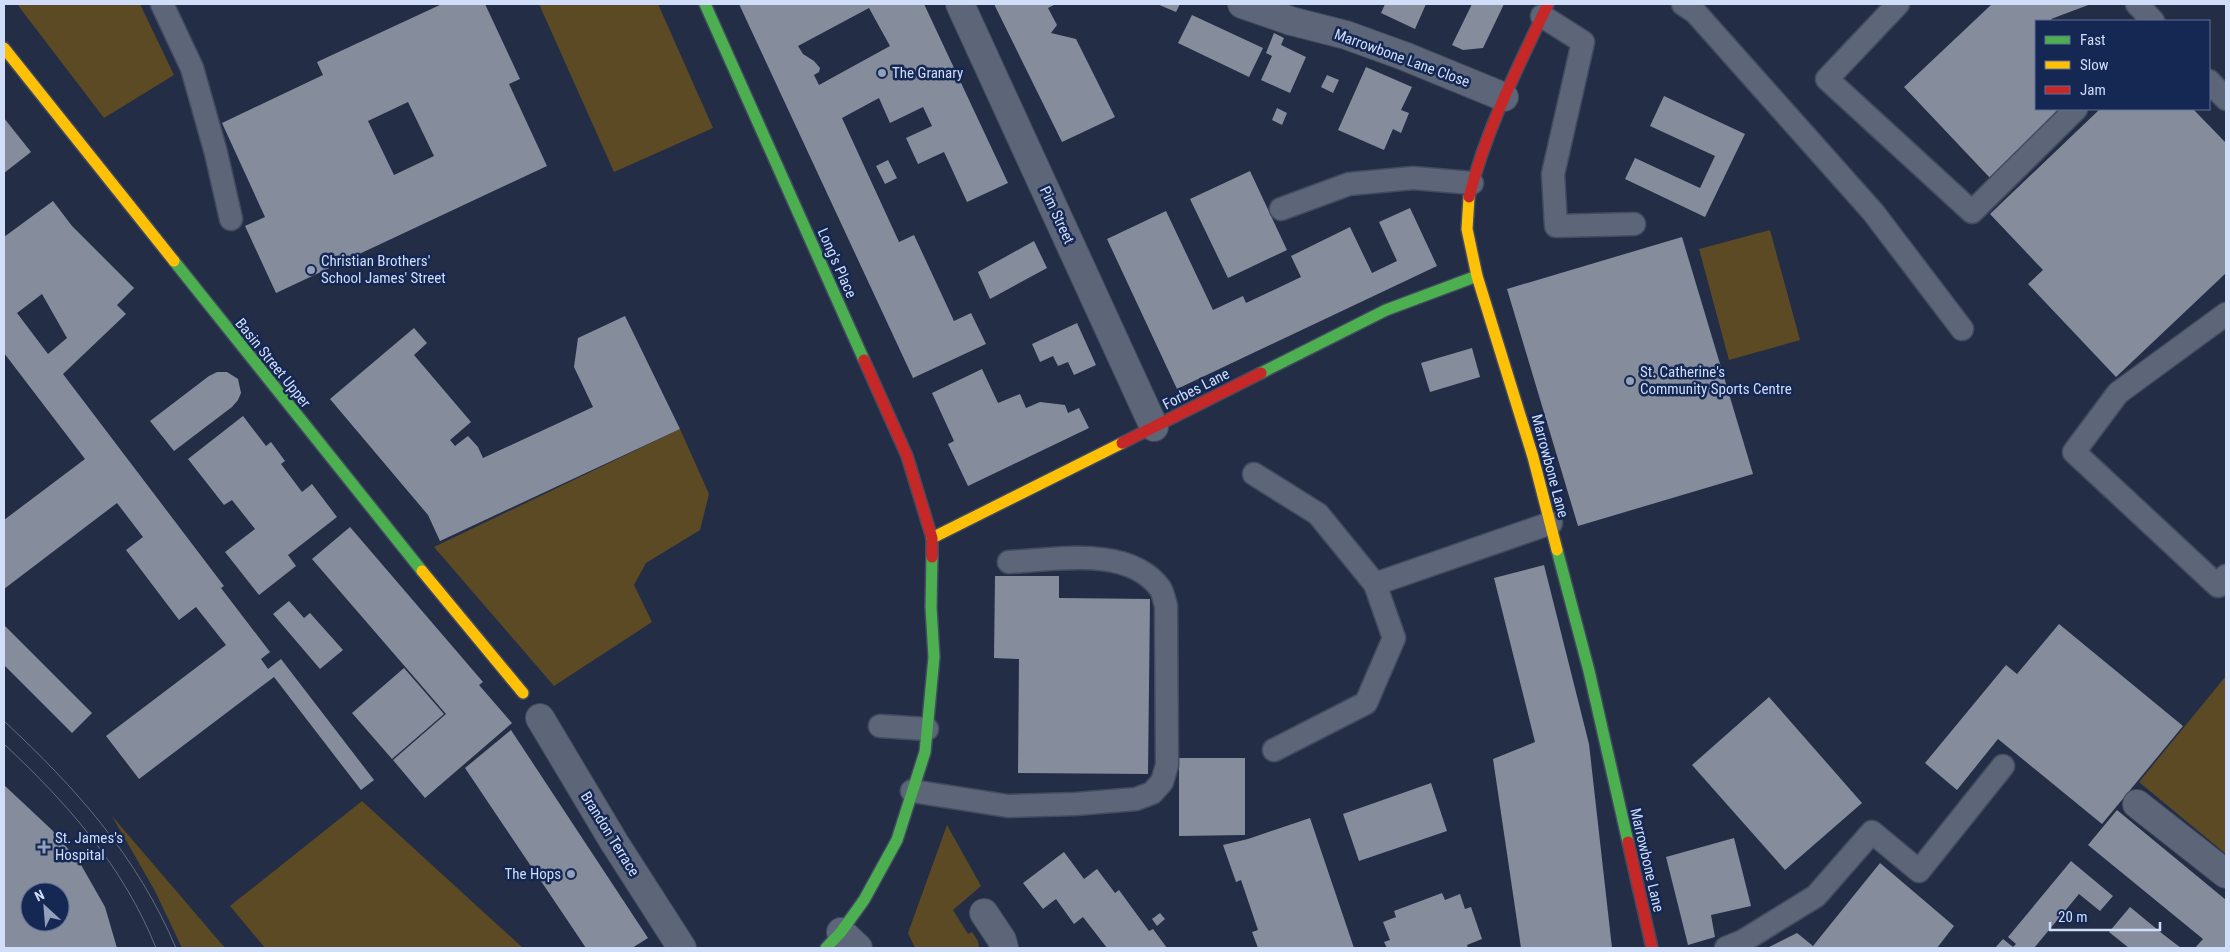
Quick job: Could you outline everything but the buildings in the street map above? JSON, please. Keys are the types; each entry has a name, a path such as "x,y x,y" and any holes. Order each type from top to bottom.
{"street":[{"name":"Long's Place","path":"705,4 907,456 932,538 931,607 934,657 925,752 897,840 841,943"},
{"name":"Pim Street","path":"960,4 1154,427"},
{"name":"Marrowbone Lane Close","path":"1242,4 1291,21 1363,41 1504,97"},
{"name":"Marrowbone Lane","path":"1545,10 1504,97 1477,164 1467,204 1467,229 1477,276 1509,373 1551,523 1589,671 1652,948"},
{"name":"Basin Street Upper","path":"4,48 360,496 523,693"},
{"name":"Forbes Lane","path":"932,538 1386,310 1477,276"},
{"name":"Brandon Terrace","path":"540,718 614,842 682,948"},
{"path":"2137,804 2226,874"},
{"path":"984,913 1002,940 1004,948"}],"lane":[{"path":"162,4 192,68 216,153 231,219"},
{"path":"1683,4 1694,12 1873,212 1962,328"},
{"path":"1898,4 1827,79 1972,212 2075,110"},
{"path":"2137,4 2153,20"},
{"path":"1545,10 1583,42 1553,174 1556,226 1634,224"},
{"path":"2210,82 2226,100"},
{"path":"1281,209 1349,184 1413,178 1472,183"},
{"path":"2226,314 2118,393 2074,452 2218,586 2226,576"},
{"path":"1254,474 1318,514 1375,584 1394,638 1366,703 1274,750"},
{"path":"1375,584 1551,523"},
{"path":"912,792 1008,806 1076,804 1136,799 1152,793 1162,782 1168,764 1166,606 1161,589 1135,567 1101,558 1009,562"},
{"path":"880,726 927,729"},
{"path":"1726,948 1743,942 1816,896 1872,832 1919,871 2003,766"}],"shaded area":[{"path":"17,4 140,4 174,75 104,118"},
{"path":"539,4 658,4 713,128 614,172"},
{"path":"1770,230 1800,340 1729,360 1699,249"},
{"path":"680,429 709,494 700,530 646,563 634,585 652,622 554,686 434,547"},
{"path":"2226,676 2226,854 2139,782"},
{"path":"362,801 523,948 265,948 230,906"},
{"path":"112,816 225,948 182,948 155,891"},
{"path":"947,825 981,886 953,910 968,934 972,932 978,941 979,948 915,948 908,933"}],"tram line":[{"path":"4,721 56,772 102,825 143,883 176,948"},
{"path":"4,744 50,789 92,838 128,890 156,948"}],"traffic: fast":[{"path":"705,4 864,360"},
{"path":"174,261 422,571"},
{"path":"1261,373 1386,310 1477,276"},
{"path":"1557,550 1589,671 1628,842"},
{"path":"826,948 841,932 864,900 897,840 925,752 934,657 931,607 932,557"}],"traffic: slow":[{"path":"4,48 174,261"},
{"path":"1469,197 1467,229 1477,276 1533,457 1557,550"},
{"path":"932,538 1122,443"},
{"path":"422,571 523,693"}],"traffic: jam":[{"path":"1469,197 1484,147 1514,75 1548,4"},
{"path":"864,360 907,456 932,538 932,557"},
{"path":"1122,443 1261,373"},
{"path":"1628,842 1652,948"}],"place":[{"name":"The Granary","path":"882,73"},
{"name":"Christian Brothers' School James' Street","path":"311,270"},
{"name":"St. Catherine's Community Sports Centre","path":"1630,381"},
{"name":"St. James's Hospital","path":"44,847"},
{"name":"The Hops","path":"571,874"}]}
